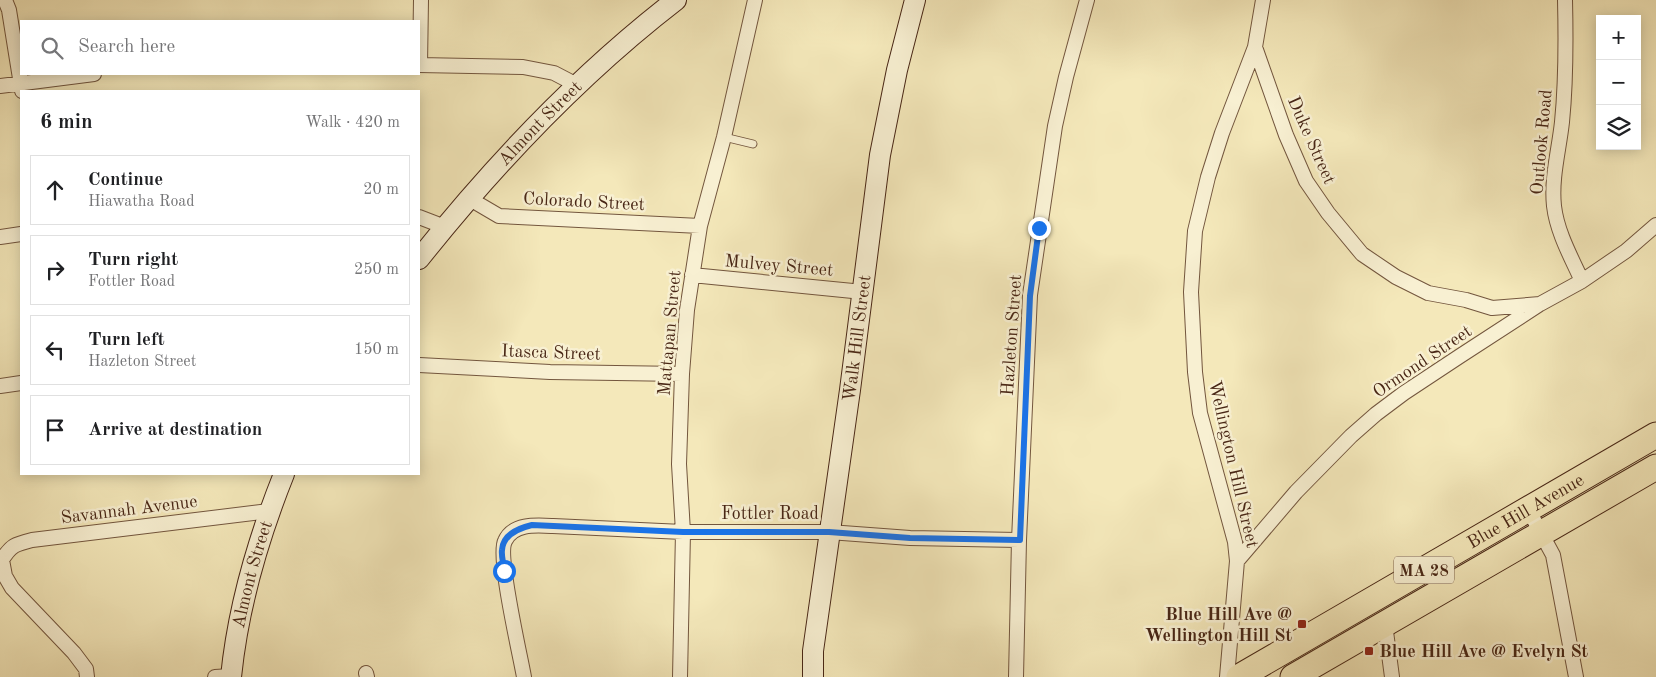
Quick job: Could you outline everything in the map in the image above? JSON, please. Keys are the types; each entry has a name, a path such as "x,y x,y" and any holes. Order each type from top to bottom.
{"highway":[{"name":"Blue Hill Avenue","path":"1239,677 1656,435"},
{"name":"Blue Hill Avenue","path":"1294,677 1656,467"}],"main road":[{"name":"Almont Street","path":"420,258 470,199 577,85 637,30 676,0"},
{"name":"Walk Hill Street","path":"813,677 813,651 880,155 897,70 915,0"},
{"name":"Almont Street","path":"226,677 254,557 269,511 284,475"}],"street":[{"path":"5,0 9,10 22,87"},
{"path":"420,32 421,0"},
{"name":"Mattapan Street","path":"680,677 683,532 680,464 682,374 687,310 700,226 724,137 755,0"},
{"name":"Hazleton Street","path":"1016,677 1030,296 1055,126 1066,76 1087,0"},
{"name":"Wellington Hill Street","path":"1226,677 1237,561 1235,542 1200,413 1194,372 1191,292 1196,231 1208,177 1222,133 1255,47 1262,0"},
{"name":"Outlook Road","path":"1566,0 1565,93 1554,178 1554,207 1564,243 1582,281"},
{"name":"Duke Street","path":"1255,47 1286,135 1306,181 1328,213 1362,254 1396,277 1428,293 1466,300 1492,308 1540,304"},
{"path":"420,65 523,67 554,73 577,85"},
{"path":"0,86 22,87 88,75"},
{"name":"Colorado Street","path":"470,199 499,216 700,226"},
{"path":"420,217 445,227"},
{"name":"Ormond Street","path":"1237,561 1296,492 1351,436 1376,414 1404,392 1540,304 1582,281 1626,251 1656,225"},
{"path":"0,237 20,234"},
{"name":"Mulvey Street","path":"692,275 863,292"},
{"name":"Itasca Street","path":"420,365 550,372 682,374"},
{"path":"0,386 20,383"},
{"path":"1528,509 1553,555 1576,677"},
{"name":"Savannah Avenue","path":"87,677 86,669 74,652 12,588 5,576 2,560 8,550 16,544 32,540 269,511"},
{"name":"Fottler Road","path":"524,677 504,571 502,550 505,540 521,527 532,525 683,532 829,532 910,538 1020,540"},
{"path":"1385,624 1392,677"}],"lane":[{"path":"724,137 753,144"}],"place":[{"name":"Blue Hill Ave @ Wellington Hill St","path":"1302,624"},
{"name":"Blue Hill Ave @ Evelyn St","path":"1369,651"}],"route":[{"path":"504,571 502,550 505,540 521,527 532,525 683,532 829,532 910,538 1020,540 1030,296 1039,228"}]}
